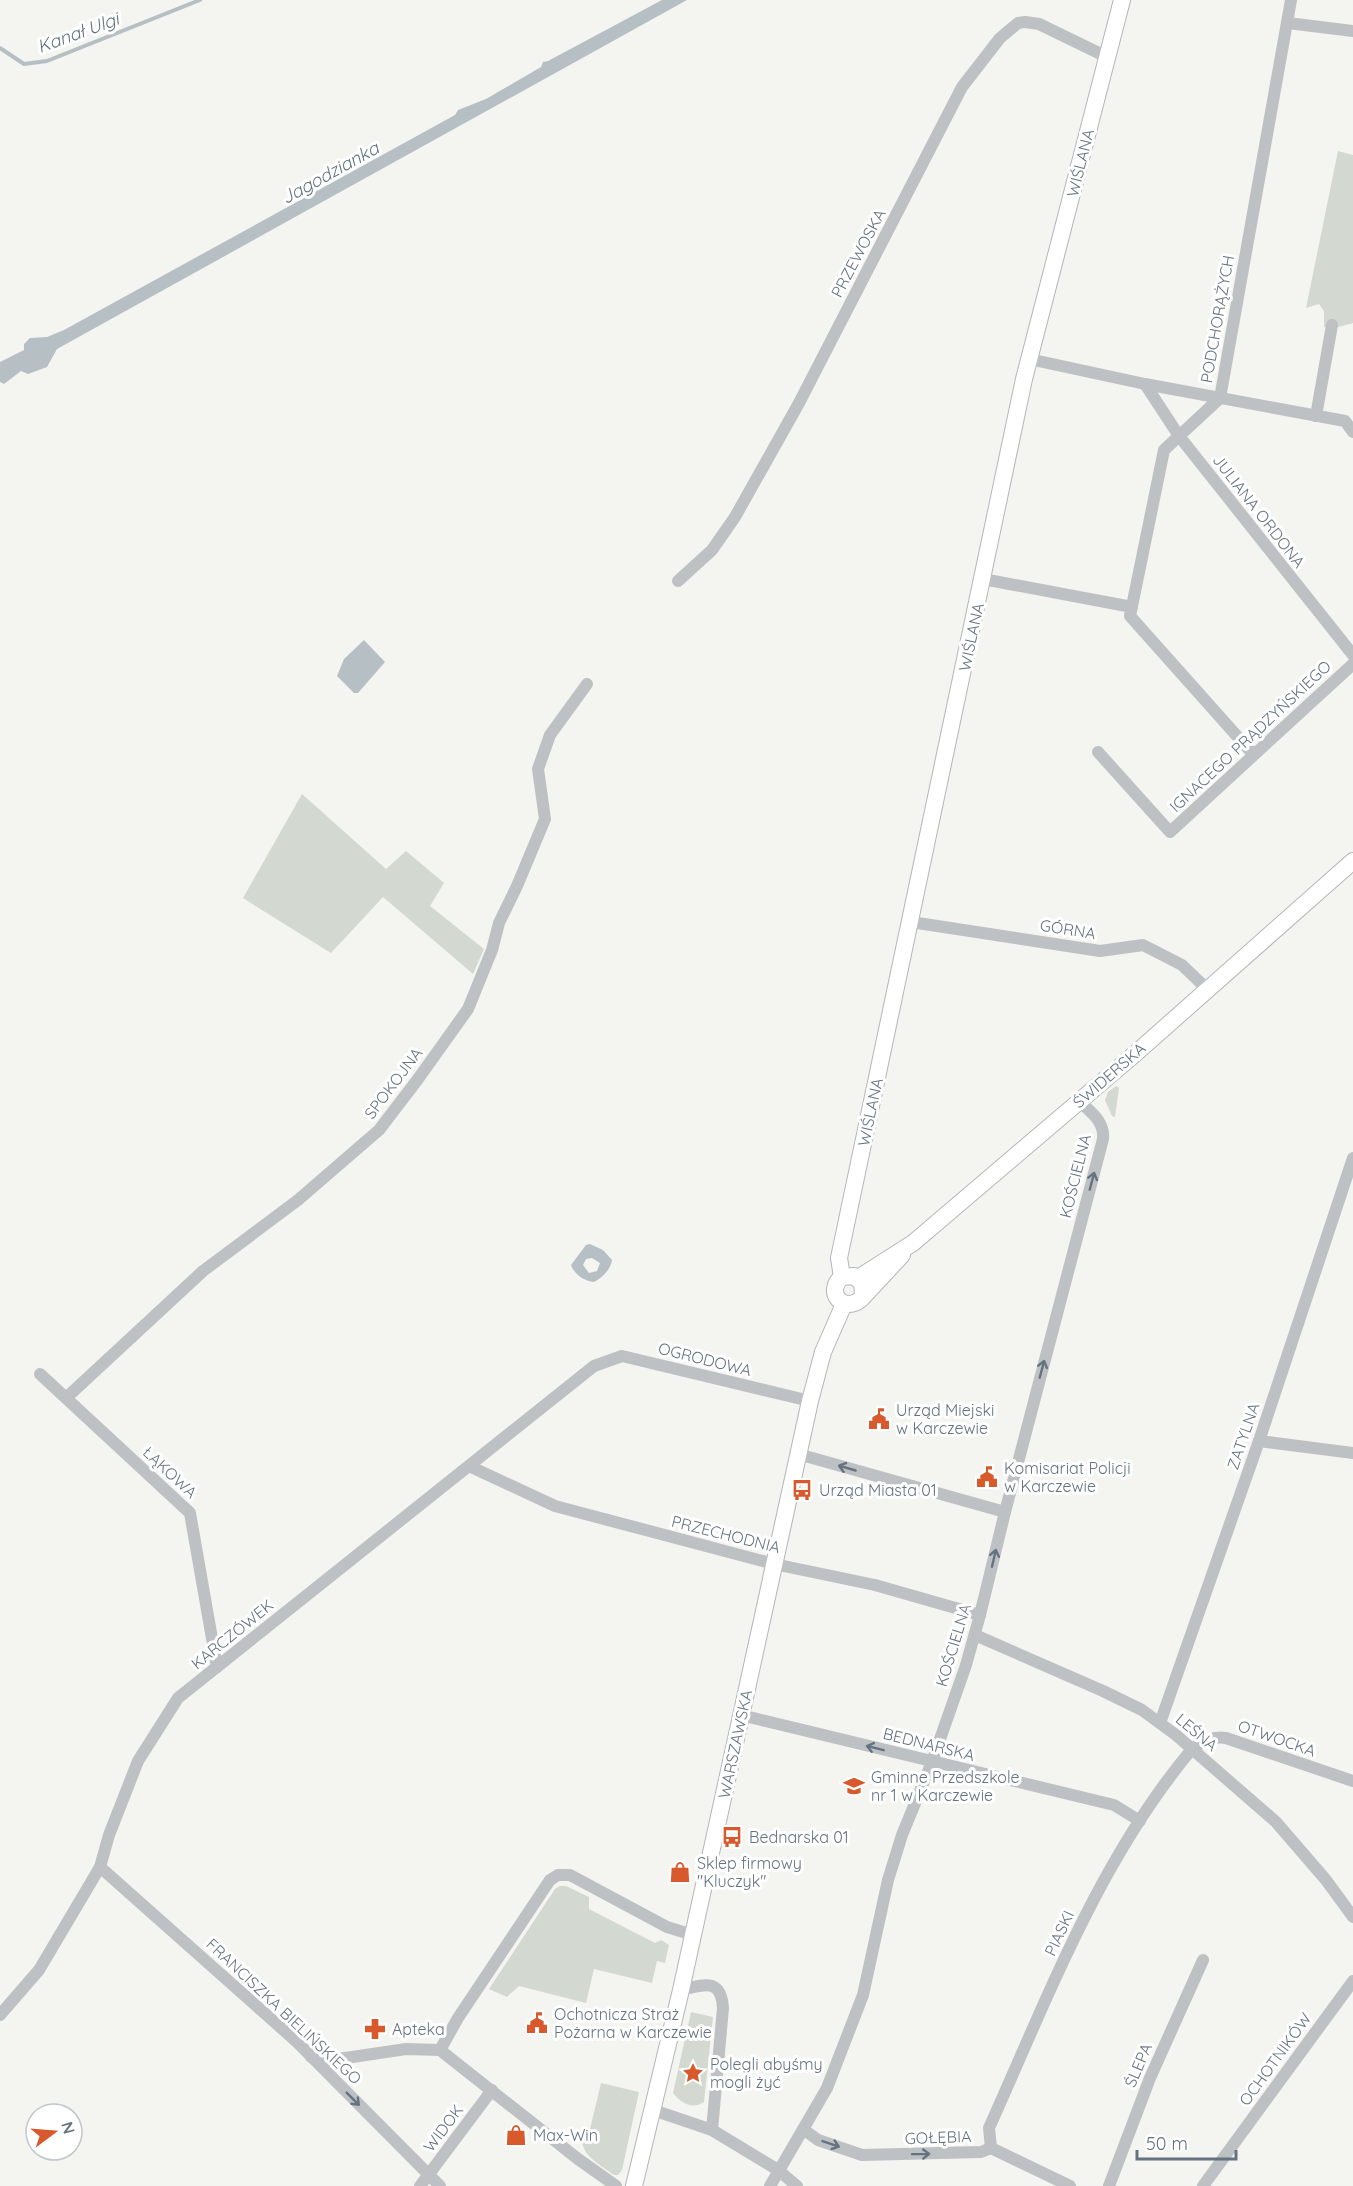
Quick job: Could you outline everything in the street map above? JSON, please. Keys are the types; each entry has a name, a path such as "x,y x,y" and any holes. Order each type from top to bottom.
{"street":[{"name":"WIŚLANA","path":"854,1283 839,1258 1029,359 1122,0"},
{"name":"PODCHORĄŻYCH","path":"1132,607 1164,450 1220,398 1291,0"},
{"name":"PRZEWOSKA","path":"678,581 712,550 735,517 799,403 962,87 1000,38 1018,23 1039,24 1107,57"},
{"path":"1288,23 1353,31"},
{"path":"1316,416 1332,325"},
{"path":"1029,359 1144,384 1345,422 1353,432"},
{"name":"JULIANA ORDONA","path":"1144,384 1179,436 1353,655"},
{"path":"983,579 1132,607 1130,616 1253,754"},
{"name":"IGNACEGO PRĄDZYŃSKIEGO","path":"1098,752 1170,832 1353,664"},
{"name":"SPOKOJNA","path":"66,1398 203,1271 298,1200 379,1130 418,1079 468,1009 492,950 499,923 545,819 538,769 550,735 587,684"},
{"name":"ŚWIDERSKA","path":"854,1283 883,1276 913,1243 1080,1101 1353,861"},
{"name":"GÓRNA","path":"911,922 1101,951 1143,945 1182,965 1207,989"},
{"name":"KOŚCIELNA","path":"770,2186 827,2088 863,1995 888,1880 902,1835 932,1762 975,1635 1103,1139 1104,1133 1100,1122 1080,1101"},
{"name":"ZATYLNA","path":"1160,1724 1259,1442 1353,1158"},
{"path":"854,1283 861,1299 853,1305 843,1304 834,1291 835,1286 854,1283"},
{"name":"WARSZAWSKA","path":"634,2186 681,1990 810,1401 823,1352 843,1304"},
{"name":"OGRODOWA","path":"594,1366 622,1356 810,1401"},
{"name":"KARCZÓWEK","path":"0,2015 39,1970 100,1867 109,1835 138,1761 178,1698 594,1366"},
{"name":"ŁĄKOWA","path":"40,1374 190,1513 217,1666"},
{"path":"1259,1442 1353,1453"},
{"path":"798,1454 1005,1512"},
{"name":"PRZECHODNIA","path":"469,1466 555,1506 774,1564 875,1585 980,1615"},
{"name":"LEŚNA","path":"975,1635 1142,1710 1192,1749 1276,1822 1295,1842 1353,1917"},
{"name":"BEDNARSKA","path":"741,1715 1114,1805 1140,1821"},
{"name":"OTWOCKA","path":"1192,1749 1216,1736 1353,1781"},
{"name":"PIASKI","path":"991,2148 989,2128 1084,1917 1126,1840 1192,1749"},
{"name":"FRANCISZKA BIELIŃSKIEGO","path":"100,1867 246,1995 440,2186"},
{"path":"440,2050 458,2018 550,1880 558,1875 570,1875 667,1927 693,1935"},
{"name":"ŚLEPA","path":"1109,2186 1150,2078 1203,1960"},
{"name":"OCHOTNIKÓW","path":"1203,2186 1353,1981"},
{"path":"681,1990 707,1984 717,1987 722,1994 723,2008 712,2130"},
{"path":"311,2057 332,2060 406,2049 440,2050 578,2159 616,2186"},
{"name":"WIDOK","path":"420,2186 492,2090"},
{"path":"653,2110 712,2130 778,2170 797,2186"},
{"name":"GOŁĘBIA","path":"802,2129 818,2140 862,2155 981,2152 991,2148 1070,2186"}],"shaded area":[{"path":"662,0 687,0 57,349 47,367 28,374 21,371 4,384 0,382 0,362 24,350 24,344 30,338 47,337 64,330 455,115 458,110 486,99 541,67 543,62"},
{"path":"1338,151 1353,155 1353,323 1338,327 1324,327 1324,311 1319,304 1306,308"},
{"path":"364,640 385,662 358,693 354,693 337,676 344,659"},
{"path":"302,794 386,869 406,851 444,883 430,906 484,949 473,974 383,897 331,953 243,898"},
{"path":"1116,1086 1119,1088 1115,1117 1112,1116 1105,1100 1108,1092"},
{"path":"590,1244 603,1250 612,1260 606,1273 594,1282 580,1276 571,1265 586,1245","holes":["592,1258 600,1263 597,1271 589,1273 583,1265 586,1259"]},
{"path":"566,1886 589,1897 589,1909 655,1943 661,1940 669,1945 665,1963 657,1961 652,1983 594,1969 586,2003 519,1986 507,1997 489,1989 555,1889"},
{"path":"691,2012 713,2017 704,2102 695,2105 683,2102 673,2093"},
{"path":"601,2083 639,2092 622,2170 618,2175 614,2175 594,2161 586,2152 582,2142 587,2142"}],"waterway":[{"name":"Kanał Ulgi","path":"0,48 24,64 47,61 200,0"}],"place":[{"name":"Urząd Miejski w Karczewie","path":"879,1419"},
{"name":"Komisariat Policji w Karczewie","path":"987,1477"},
{"name":"Urząd Miasta 01","path":"802,1490"},
{"name":"Gminne Przedszkole nr 1 w Karczewie","path":"854,1786"},
{"name":"Bednarska 01","path":"732,1837"},
{"name":"Sklep firmowy \"Kluczyk\"","path":"680,1872"},
{"name":"Ochotnicza Straż Pożarna w Karczewie","path":"537,2023"},
{"name":"Apteka","path":"375,2029"},
{"name":"Polegli abyśmy mogli żyć","path":"693,2073"},
{"name":"Max-Win","path":"516,2135"}],"water label":[{"name":"Jagodzianka","path":"330,173"}]}
